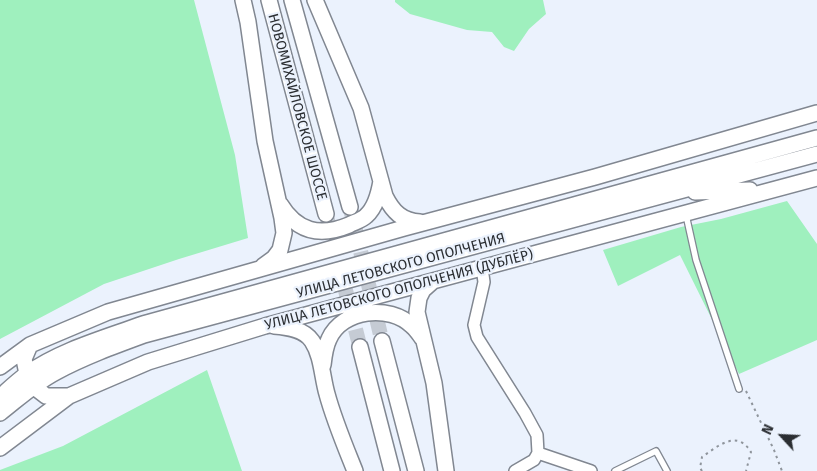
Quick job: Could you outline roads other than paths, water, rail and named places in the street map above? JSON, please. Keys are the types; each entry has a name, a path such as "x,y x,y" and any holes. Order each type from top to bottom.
{"street":[{"path":"243,0 248,22 265,141 282,218 283,241 274,258 256,270"},
{"name":"НОВОМИХАЙЛОВСКОЕ ШОССЕ","path":"269,0 326,214"},
{"name":"НОВОМИХАЙЛОВСКОЕ ШОССЕ","path":"292,0 350,207"},
{"path":"315,0 361,108 385,196 390,206 404,219 425,222"},
{"path":"0,367 30,345 108,312 425,222 556,188 817,113"},
{"name":"УЛИЦА ЛЕТОВСКОГО ОПОЛЧЕНИЯ","path":"0,396 30,380 66,353 144,324 583,210 817,138"},
{"name":"УЛИЦА ЛЕТОВСКОГО ОПОЛЧЕНИЯ","path":"583,210 666,194 817,154"},
{"name":"УЛИЦА ЛЕТОВСКОГО ОПОЛЧЕНИЯ (ДУБЛЁР)","path":"0,448 69,396 148,362 265,326 817,178"},
{"path":"277,198 287,215 298,225 311,231 342,228 367,216 375,204 381,179"},
{"path":"556,188 574,195 583,210 582,230 571,244"},
{"path":"666,194 781,189"},
{"path":"482,268 484,282 474,325 477,338 537,435 538,453 534,460 515,471"},
{"path":"434,281 423,290 417,305 417,312 434,382 446,471"},
{"path":"322,371 324,351 329,337 342,323 360,314 373,312 387,313 401,318 412,325 423,340"},
{"path":"265,326 283,327 305,334 312,341 322,371 327,395 355,471"},
{"path":"382,341 416,471"},
{"path":"30,345 24,359 30,380 46,396 69,396"},
{"path":"360,347 392,471"},
{"name":"УЛИЦА ЛЕТОВСКОГО ОПОЛЧЕНИЯ","path":"0,413 30,380"},
{"path":"538,453 591,471"}],"lane":[{"path":"686,213 696,260 739,390"},
{"path":"616,471 656,451 667,471"},
{"path":"560,460 567,471"}],"tunnel":[{"path":"350,207 382,341"},
{"path":"327,218 360,347"}]}
